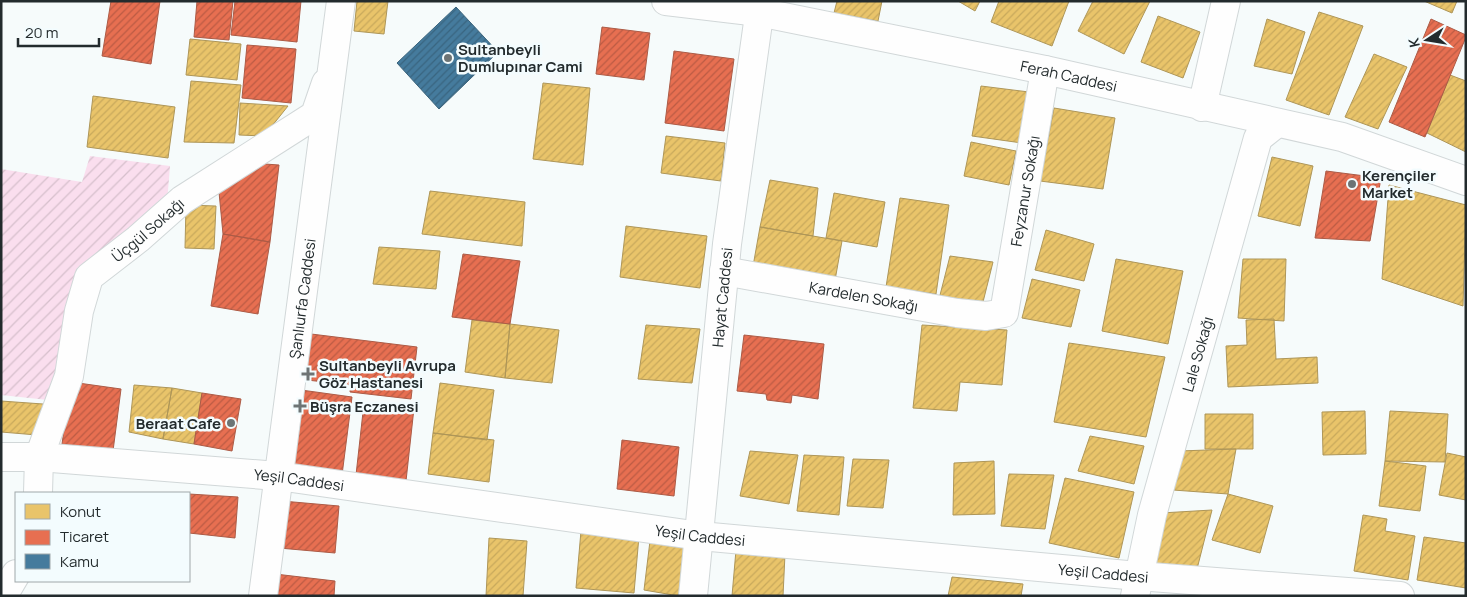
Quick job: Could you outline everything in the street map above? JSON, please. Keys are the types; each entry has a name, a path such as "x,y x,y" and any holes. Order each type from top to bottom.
{"street":[{"name":"Şanlıurfa Caddesi","path":"263,596 340,1"},
{"name":"Ferah Caddesi","path":"666,1 760,7 1045,70 1202,107 1342,137 1466,181"},
{"path":"1202,107 1226,1"},
{"name":"Hayat Caddesi","path":"693,596 724,271 760,7"},
{"name":"Üçgül Sokağı","path":"38,492 39,456 69,376 79,311 89,277 138,239 182,200 315,115 333,59"},
{"name":"Feyzanur Sokağı","path":"1004,313 1045,70"},
{"name":"Lale Sokağı","path":"1136,586 1152,515 1258,138 1277,123"},
{"name":"Kardelen Sokağı","path":"724,271 957,313 986,316 1004,313"},
{"name":"Yeşil Caddesi","path":"1,457 39,456 278,476 700,536 1136,586 1400,596"},
{"path":"3,596 15,576"}],"shaded area":[{"path":"90,156 170,166 167,203 77,279 48,400 1,395 1,169 82,182"}],"building: Konut":[{"path":"357,1 388,1 384,34 354,31"},
{"path":"837,1 882,1 878,21 834,13"},
{"path":"958,1 980,1 975,11"},
{"path":"999,1 1069,1 1052,46 991,22"},
{"path":"1093,1 1150,1 1124,54 1078,31"},
{"path":"1424,1 1457,1 1452,13"},
{"path":"1319,12 1363,26 1329,115 1286,100"},
{"path":"1158,16 1200,32 1183,78 1141,62"},
{"path":"1267,19 1305,32 1292,74 1254,66"},
{"path":"190,39 241,44 237,80 186,75"},
{"path":"1374,54 1407,67 1378,129 1345,117"},
{"path":"1450,75 1466,81 1466,152 1427,133"},
{"path":"191,81 241,85 234,143 184,142"},
{"path":"543,83 590,88 583,165 533,159"},
{"path":"981,86 1029,92 1022,143 972,136"},
{"path":"93,96 175,107 168,158 87,147"},
{"path":"240,103 288,106 264,136 239,135"},
{"path":"1054,108 1115,118 1103,189 1040,181"},
{"path":"666,136 725,143 721,181 661,173"},
{"path":"971,142 1016,151 1009,185 964,176"},
{"path":"1272,157 1313,166 1300,226 1258,216"},
{"path":"770,180 818,188 813,236 760,227"},
{"path":"1389,185 1466,205 1463,306 1382,279"},
{"path":"430,191 525,202 522,246 422,234"},
{"path":"834,193 885,202 877,247 826,238"},
{"path":"900,198 949,205 936,294 886,287"},
{"path":"186,205 216,206 214,249 185,248"},
{"path":"626,226 707,236 700,288 620,277"},
{"path":"760,227 842,241 834,286 752,272"},
{"path":"1046,230 1094,244 1084,281 1035,270"},
{"path":"379,247 440,251 436,289 373,284"},
{"path":"950,256 993,262 981,310 938,303"},
{"path":"1116,259 1183,271 1168,344 1102,331"},
{"path":"1243,259 1286,259 1284,321 1238,318"},
{"path":"1032,279 1080,290 1071,327 1022,318"},
{"path":"1274,319 1276,359 1317,357 1318,383 1228,387 1226,346 1247,345 1246,320"},
{"path":"472,320 510,324 505,378 465,372"},
{"path":"510,324 559,330 552,383 505,378"},
{"path":"646,325 700,329 692,383 638,379"},
{"path":"922,325 1007,330 1002,385 960,382 957,411 913,408"},
{"path":"1069,343 1165,357 1146,437 1054,422"},
{"path":"440,383 494,390 487,440 433,433"},
{"path":"134,385 172,388 163,439 129,432"},
{"path":"172,388 202,393 194,444 163,439"},
{"path":"1,401 43,404 37,435 1,432"},
{"path":"1365,411 1366,454 1323,455 1322,412"},
{"path":"1390,411 1448,414 1445,462 1385,461"},
{"path":"1205,414 1253,414 1253,449 1205,449"},
{"path":"433,433 494,440 489,482 428,474"},
{"path":"1090,436 1144,446 1134,484 1078,471"},
{"path":"1236,449 1228,494 1173,490 1179,451"},
{"path":"750,451 798,455 789,504 740,496"},
{"path":"1447,453 1466,457 1466,500 1439,495"},
{"path":"804,455 844,457 839,515 797,511"},
{"path":"853,459 889,460 883,508 847,506"},
{"path":"994,461 995,514 953,515 954,463"},
{"path":"1385,461 1426,466 1420,511 1379,506"},
{"path":"1009,474 1054,475 1045,529 1001,526"},
{"path":"1065,478 1134,492 1119,558 1049,543"},
{"path":"1228,494 1273,506 1260,553 1212,540"},
{"path":"1212,510 1197,569 1151,563 1161,513"},
{"path":"1363,515 1387,519 1385,531 1415,536 1408,580 1354,571"},
{"path":"581,531 639,536 634,593 576,588"},
{"path":"1424,537 1466,543 1466,588 1417,580"},
{"path":"489,538 527,541 523,596 486,596"},
{"path":"650,541 685,545 679,596 644,590"},
{"path":"736,550 785,554 783,596 732,596"},
{"path":"952,577 1023,584 1021,596 948,596"}],"building: Ticaret":[{"path":"111,1 160,1 151,64 102,56"},
{"path":"197,1 233,1 229,40 194,37"},
{"path":"235,1 301,1 297,42 231,35"},
{"path":"1431,19 1466,35 1466,37 1425,137 1389,122"},
{"path":"602,27 650,33 644,80 596,74"},
{"path":"247,45 296,49 291,103 242,98"},
{"path":"674,51 734,59 724,131 665,123"},
{"path":"265,164 279,165 270,242 223,234 219,192"},
{"path":"1326,171 1381,178 1370,241 1315,238"},
{"path":"223,234 270,242 258,314 211,306"},
{"path":"463,254 520,261 510,324 452,317"},
{"path":"303,333 417,347 411,399 350,392 351,385 298,379"},
{"path":"744,335 824,344 818,399 792,395 791,403 767,400 766,394 737,391"},
{"path":"71,382 121,389 113,451 62,444"},
{"path":"301,390 352,397 342,475 292,468"},
{"path":"202,393 241,399 232,451 194,444"},
{"path":"364,403 414,408 406,481 356,475"},
{"path":"622,440 679,447 674,496 617,489"},
{"path":"190,494 238,497 235,538 190,533"},
{"path":"282,501 339,506 335,553 279,548"},
{"path":"275,574 335,581 334,596 273,596"}],"building: Kamu":[{"name":"Sultanbeyli Dumlupınar Cami","path":"456,7 498,52 439,109 397,63"}],"place":[{"name":"Sultanbeyli Dumlupınar Cami","path":"448,58"},
{"name":"Kerençiler Market","path":"1352,184"},
{"name":"Sultanbeyli Avrupa Göz Hastanesi","path":"308,374"},
{"name":"Büşra Eczanesi","path":"300,406"},
{"name":"Beraat Cafe","path":"231,423"}]}
